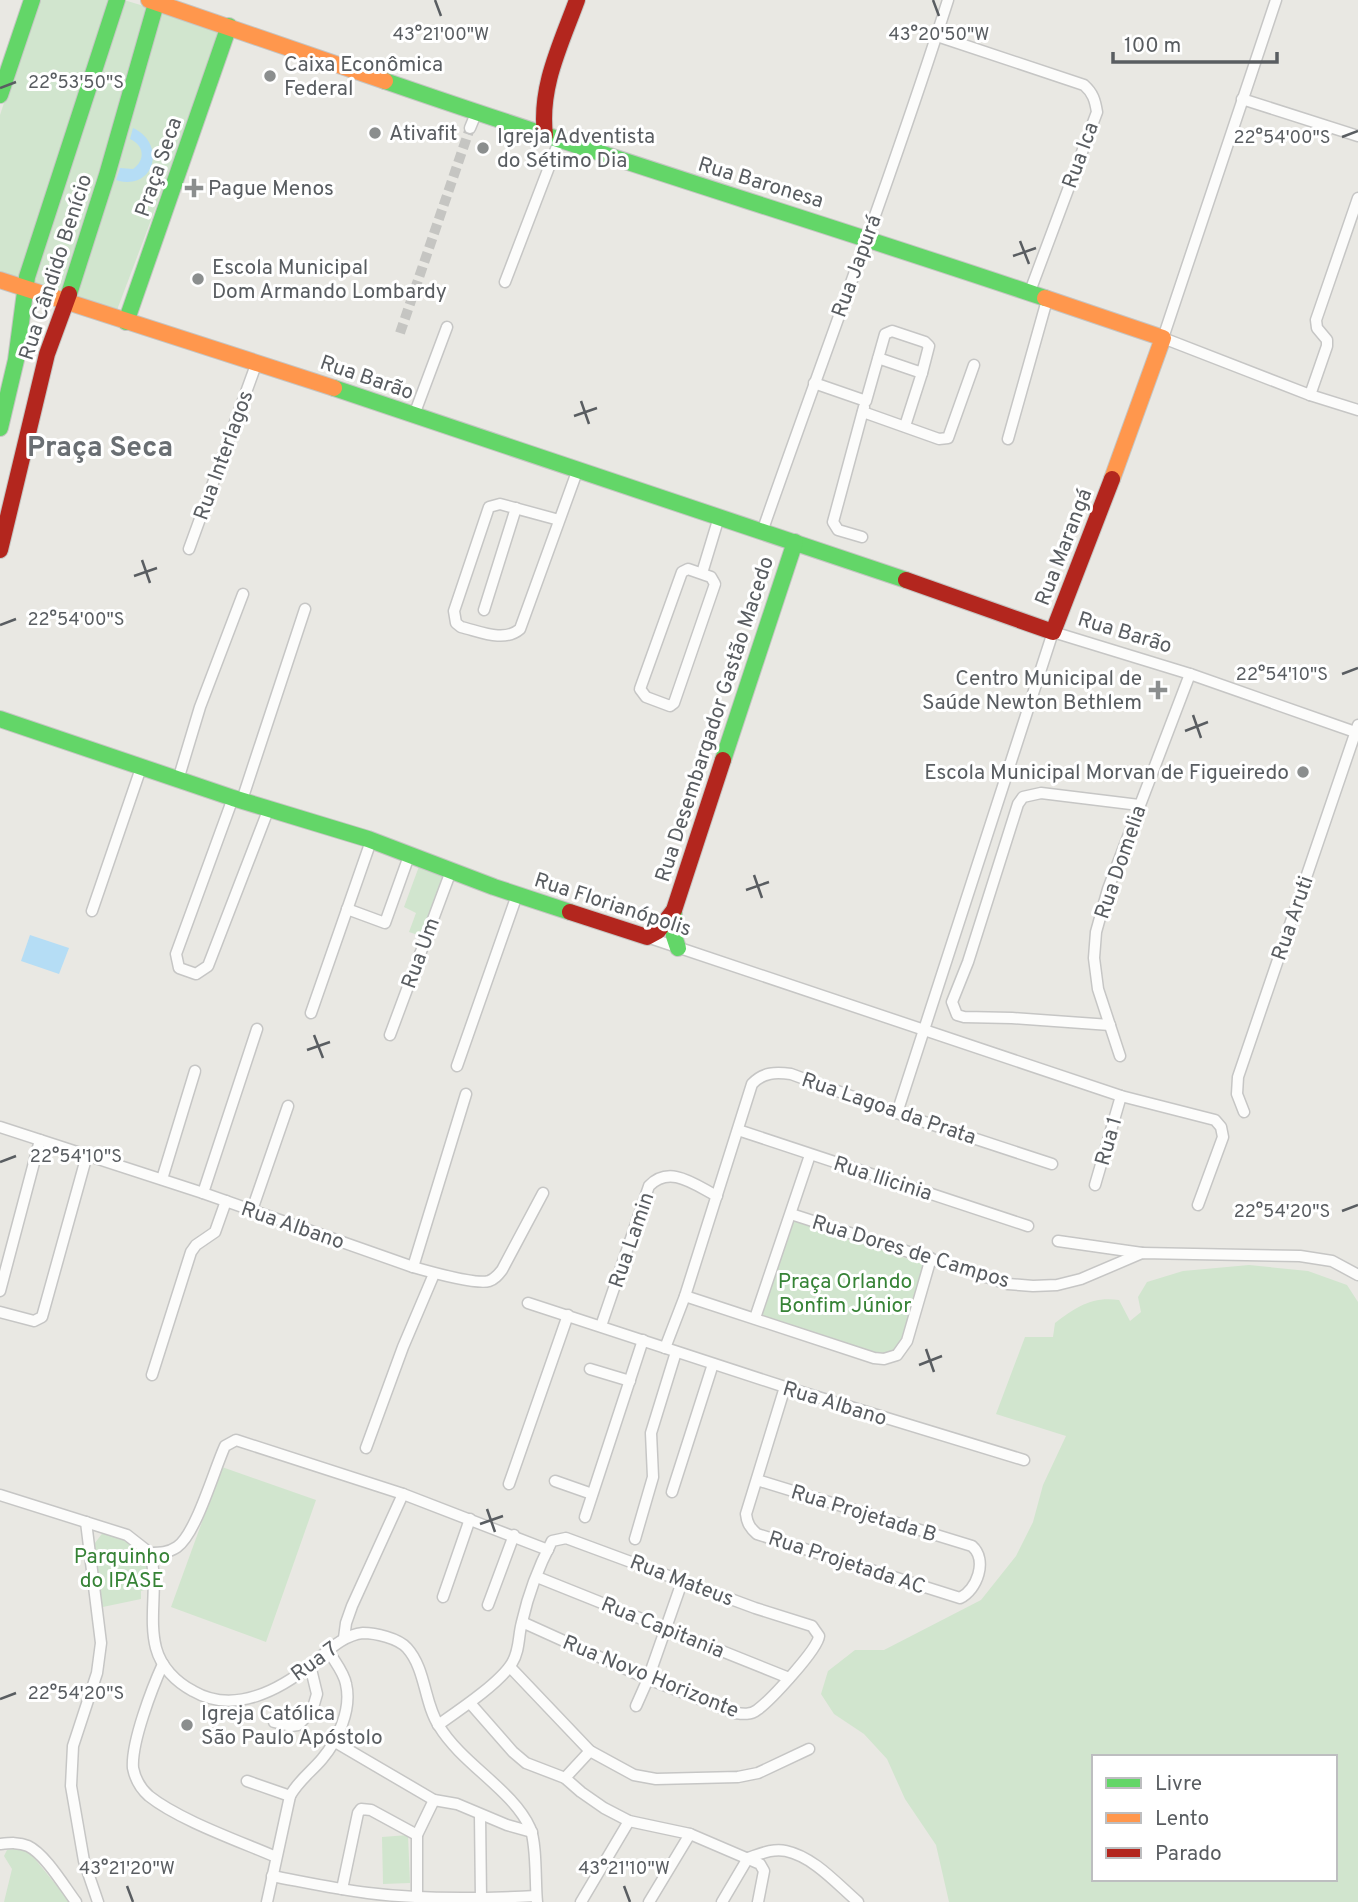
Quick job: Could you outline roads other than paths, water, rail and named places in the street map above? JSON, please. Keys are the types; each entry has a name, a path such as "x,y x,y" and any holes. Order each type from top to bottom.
{"street":[{"path":"0,95 32,0"},
{"name":"Rua Cândido Benício","path":"0,428 16,360 24,289 117,0"},
{"path":"505,282 552,138 541,119 543,100 577,0"},
{"name":"Rua Japurá","path":"762,531 865,237 893,170 948,0"},
{"name":"Rua Marangá","path":"897,1113 1053,632 1140,405 1276,0"},
{"name":"Rua Cândido Benício","path":"0,550 47,354 107,175 154,1"},
{"name":"Rua Baronesa","path":"154,1 552,138 865,237 1163,338 1310,395 1358,410"},
{"name":"Praça Seca","path":"126,322 229,26"},
{"name":"Rua Ica","path":"937,36 1084,85 1095,100 1097,112 1029,294"},
{"path":"1242,99 1358,136"},
{"path":"513,124 531,114 543,100"},
{"path":"470,128 477,111"},
{"path":"1310,395 1327,345 1327,340 1317,328 1316,320 1358,198"},
{"name":"Rua Barão","path":"0,280 257,362 795,542 1053,632 1357,730"},
{"path":"1008,439 1046,300"},
{"path":"414,415 446,327"},
{"path":"862,537 838,530 833,522 864,406 888,331 926,342 929,346 905,426"},
{"path":"878,358 922,373"},
{"name":"Rua Interlagos","path":"189,549 257,362"},
{"path":"814,383 905,426 942,439 950,436 974,365"},
{"path":"559,520 500,504 489,507 454,611 454,618 461,627 501,636 515,634 520,629 578,469"},
{"path":"484,610 516,508"},
{"path":"702,573 719,517"},
{"name":"Rua Desembargador Gastão Macedo","path":"678,947 673,925 674,910 795,542"},
{"path":"688,569 702,573 713,578 715,584 674,703 667,705 646,697 640,689 682,572 688,569"},
{"path":"178,780 200,707 243,594"},
{"path":"269,808 208,966 196,974 179,968 175,957 237,799 305,609"},
{"name":"Rua Domelia","path":"1120,1056 1098,989 1094,958 1096,932 1108,889 1190,674"},
{"name":"Rua Florianópolis","path":"0,719 141,768 371,841 517,895 924,1031 1121,1096 1215,1120 1221,1127 1223,1138 1198,1205"},
{"name":"Rua Aruti","path":"1244,1112 1237,1094 1238,1077 1357,730"},
{"path":"92,911 141,768"},
{"path":"1110,1025 964,1017 957,1015 952,1002 1018,804 1023,797 1041,793 1139,805"},
{"path":"311,1013 371,841"},
{"path":"347,909 385,923 409,856"},
{"name":"Rua Um","path":"390,1035 451,871"},
{"path":"457,1066 517,895"},
{"name":"Rua Desembargador Gastão Macedo","path":"647,937 665,924 674,910"},
{"path":"203,1193 257,1029"},
{"path":"162,1179 195,1072"},
{"name":"Rua Lagoa da Prata","path":"635,1539 653,1478 651,1433 685,1296 752,1084 758,1077 779,1072 791,1074 897,1113 1052,1164"},
{"path":"413,1267 466,1094"},
{"name":"Rua 1","path":"1095,1185 1121,1096"},
{"path":"252,1210 288,1106"},
{"name":"Rua Albano","path":"0,1127 162,1179 413,1267 484,1282 495,1278 502,1270 543,1193"},
{"name":"Rua Ilicinia","path":"738,1130 1028,1226"},
{"path":"0,1291 40,1140"},
{"path":"0,1312 34,1321 42,1317 87,1155"},
{"path":"755,1318 810,1155"},
{"name":"Rua Lamin","path":"601,1326 649,1185 656,1179 671,1175 717,1196"},
{"path":"152,1375 191,1252 196,1245 215,1232 226,1201"},
{"name":"Rua Dores de Campos","path":"791,1214 1008,1284 1033,1286 1081,1279 1142,1253 1300,1256 1332,1261 1358,1275"},
{"path":"1058,1241 1142,1253"},
{"path":"685,1296 874,1357 891,1358 902,1351 907,1340 931,1258"},
{"path":"366,1448 434,1273"},
{"name":"Rua Albano","path":"528,1303 785,1387 1024,1460"},
{"path":"509,1484 568,1315"},
{"path":"585,1517 643,1340"},
{"path":"672,1492 713,1364"},
{"path":"590,1369 630,1381"},
{"path":"757,1480 785,1387"},
{"name":"Rua Mateus","path":"150,1553 167,1552 179,1546 188,1533 225,1446 236,1440 402,1494 514,1535 550,1545 566,1538 682,1582 812,1626"},
{"name":"Rua Projetada AC","path":"757,1480 746,1514 747,1523 757,1534 960,1598"},
{"name":"Rua Projetada B","path":"757,1480 972,1546 977,1550 981,1562 970,1592 960,1598"},
{"path":"555,1481 592,1494"},
{"path":"344,1639 352,1605 402,1494"},
{"path":"0,1495 127,1535 150,1553 155,1587 156,1647 163,1664 153,1685 134,1752 134,1770 140,1786 164,1806 276,1857"},
{"path":"443,1597 470,1519"},
{"path":"86,1522 102,1643 97,1674 73,1746 71,1786 84,1861 98,1902"},
{"path":"488,1605 514,1535"},
{"path":"438,1725 470,1703 510,1667 515,1657 522,1622 550,1545"},
{"name":"Rua Capitania","path":"537,1577 789,1678"},
{"path":"636,1706 682,1582"},
{"name":"Rua Novo Horizonte","path":"522,1622 648,1679 735,1713 748,1714 757,1711 789,1678 818,1642 817,1631 812,1626"},
{"name":"Rua 7","path":"163,1664 180,1684 203,1697 241,1700 262,1695 310,1665 344,1639 363,1633 390,1638 405,1646 414,1658 438,1725 461,1754 524,1816 532,1832"},
{"path":"267,1902 290,1796 296,1785 335,1742 347,1698 346,1682 328,1650"},
{"path":"274,1722 299,1725 312,1711 317,1694 310,1665"},
{"path":"510,1667 590,1751 634,1775 656,1779 748,1775 809,1749"},
{"path":"470,1703 526,1763 565,1778 581,1792 629,1821 690,1834 760,1864 764,1871 758,1902"},
{"path":"272,1876 342,1889 369,1898 536,1899 532,1832 480,1815 451,1802 434,1800 335,1742"},
{"path":"565,1778 590,1751"},
{"path":"247,1782 290,1796"},
{"path":"417,1897 417,1835 434,1800"},
{"path":"342,1889 361,1809 371,1810 417,1835"},
{"path":"480,1815 481,1899"},
{"path":"581,1902 629,1821"},
{"path":"649,1902 690,1834"},
{"path":"0,1844 17,1843 38,1852 76,1902"},
{"path":"722,1902 748,1858 786,1851 810,1861 858,1902"}],"water":[{"path":"133,128 150,144 152,163 141,178 132,182 119,181 116,180 120,168 133,169 140,161 141,149 130,139"},
{"path":"30,935 69,948 59,974 21,961"}],"tunnel":[{"path":"400,333 470,128"}],"place":[{"name":"Caixa Econômica Federal","path":"270,76"},
{"name":"Ativafit","path":"375,133"},
{"name":"Igreja Adventista do Sétimo Dia","path":"483,148"},
{"name":"Pague Menos","path":"194,188"},
{"name":"Escola Municipal Dom Armando Lombardy","path":"198,279"},
{"name":"Centro Municipal de Saúde Newton Bethlem","path":"1158,690"},
{"name":"Escola Municipal Morvan de Figueiredo","path":"1303,772"},
{"name":"Igreja Católica São Paulo Apóstolo","path":"187,1725"}],"district":[{"name":"Praça Seca","path":"100,446"}],"park label":[{"name":"Praça Orlando Bonfim Júnior","path":"845,1293"},
{"name":"Parquinho do IPASE","path":"122,1568"}]}
